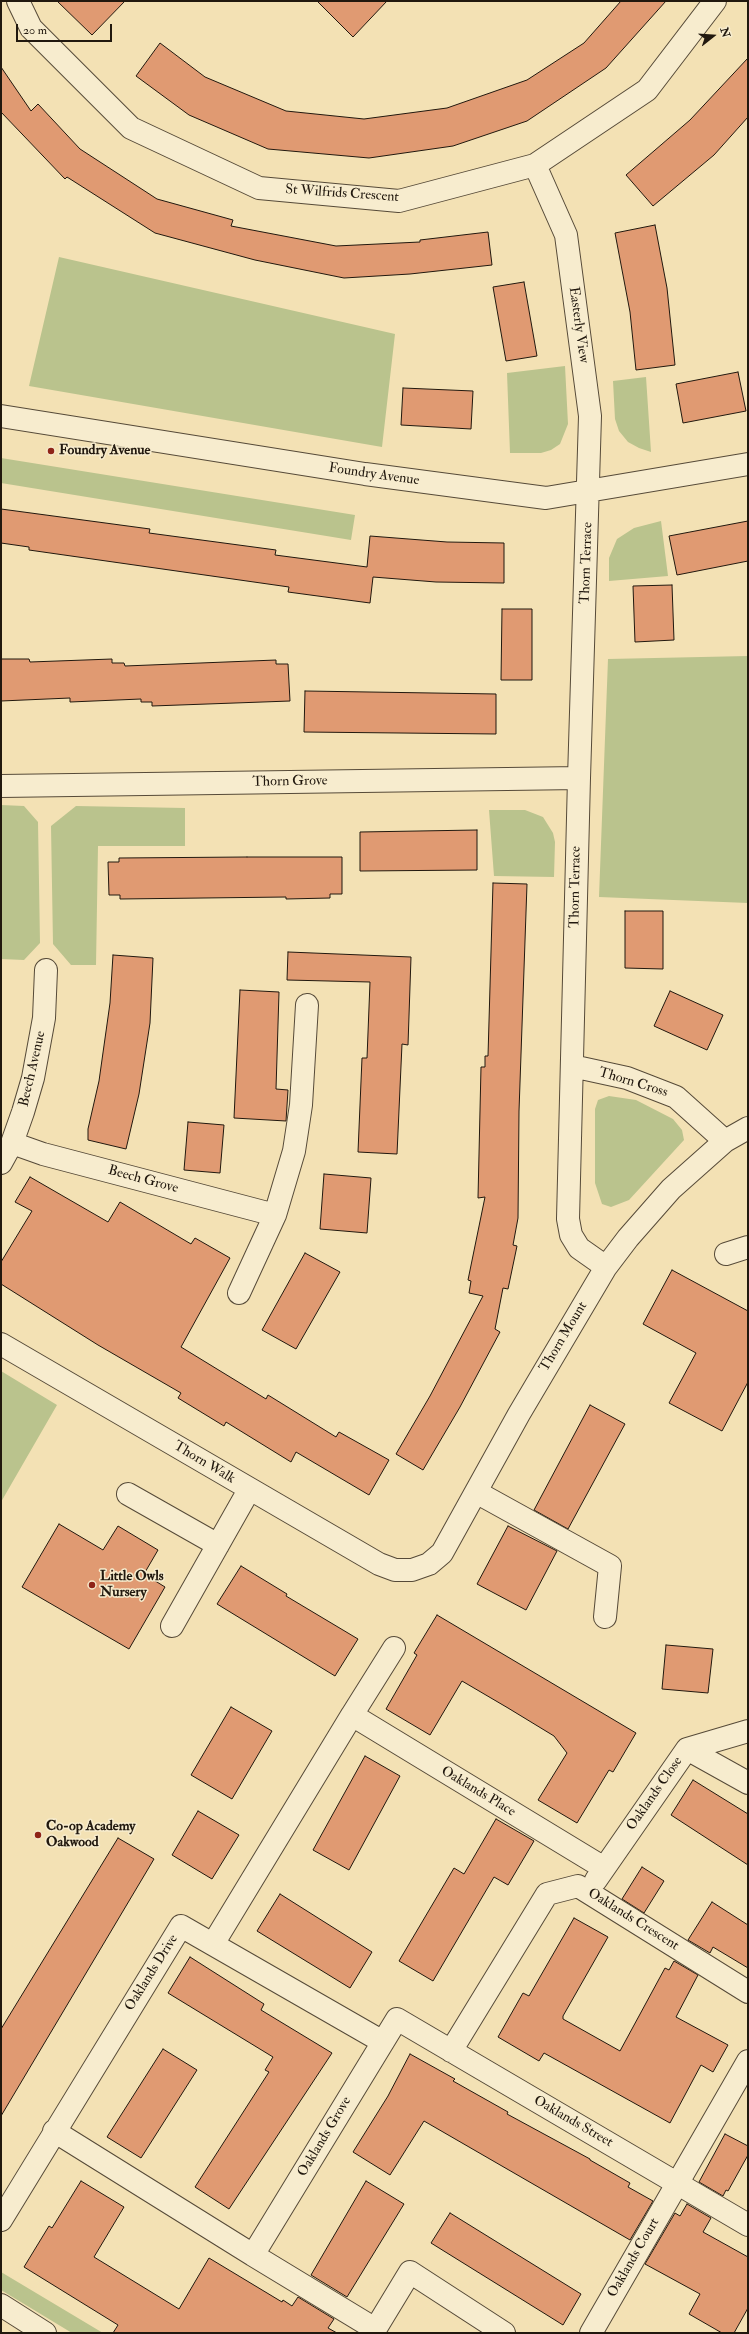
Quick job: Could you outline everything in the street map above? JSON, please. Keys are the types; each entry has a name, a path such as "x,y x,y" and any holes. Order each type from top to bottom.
{"street":[{"name":"St Wilfrids Crescent","path":"18,1 31,28 131,128 259,188 399,201 535,165 647,90 714,1"},
{"name":"Easterly View","path":"535,165 566,235 590,416 589,491"},
{"name":"Foundry Avenue","path":"1,416 365,474 546,498 748,464"},
{"name":"Thorn Terrace","path":"589,491 578,778 569,1224 571,1235 579,1248 606,1267"},
{"name":"Thorn Grove","path":"1,786 578,778"},
{"name":"Beech Avenue","path":"1,1163 12,1143 33,1078 44,1018 46,970"},
{"path":"239,1293 276,1215 294,1151 301,1105 307,1005"},
{"name":"Thorn Cross","path":"572,1066 626,1078 676,1096 725,1141"},
{"name":"Thorn Mount","path":"412,1570 428,1564 442,1553 519,1414 606,1267 628,1238 671,1189 725,1141 748,1128"},
{"name":"Beech Grove","path":"12,1143 43,1154 276,1215"},
{"path":"726,1254 748,1247"},
{"name":"Thorn Walk","path":"1,1344 249,1490 379,1564 395,1570 412,1570"},
{"path":"172,1626 249,1490"},
{"path":"476,1492 610,1566 605,1617"},
{"path":"128,1494 218,1545"},
{"path":"213,1944 394,1648"},
{"name":"Oaklands Place","path":"352,1715 604,1868"},
{"name":"Oaklands Close","path":"588,1892 687,1749 748,1731"},
{"path":"687,1749 748,1783"},
{"name":"Oaklands Crescent","path":"451,2051 547,1894 578,1886 748,1992"},
{"name":"Oaklands Drive","path":"1,2220 54,2131 181,1926 383,2042"},
{"name":"Oaklands Street","path":"397,2019 748,2225"},
{"name":"Oaklands Grove","path":"254,2255 397,2019"},
{"path":"676,2183 748,2061"},
{"path":"54,2131 374,2331 410,2272 504,2333"},
{"name":"Oaklands Court","path":"591,2333 676,2183"},
{"path":"1,2305 46,2333"}],"green space":[{"path":"59,257 395,334 382,447 29,386"},
{"path":"565,366 568,424 560,444 551,450 541,453 510,453 507,373"},
{"path":"646,377 651,452 628,442 619,431 615,419 613,381"},
{"path":"1,458 355,515 351,540 1,483"},
{"path":"661,521 668,576 609,581 609,558 617,539 634,528"},
{"path":"748,656 748,903 599,897 608,659"},
{"path":"1,805 24,806 38,822 40,943 24,960 1,959"},
{"path":"76,806 185,808 185,846 98,846 96,965 71,965 53,944 51,826"},
{"path":"489,810 525,810 543,817 553,833 555,842 554,877 494,876"},
{"path":"609,1096 636,1100 673,1119 682,1130 684,1140 629,1200 611,1207 602,1204 595,1183 595,1109 598,1100"},
{"path":"1,1371 57,1405 1,1502"},
{"path":"1,2272 103,2333 72,2333 1,2290"}],"building":[{"path":"57,1 125,1 92,35"},
{"path":"317,1 387,1 353,37"},
{"path":"621,1 666,1 606,68 527,121 453,146 369,158 268,149 189,115 136,76 160,43 205,77 286,111 364,119 447,108 527,80 584,43"},
{"path":"748,58 748,117 714,155 653,206 626,175 690,120"},
{"path":"1,67 31,111 38,104 80,149 157,199 233,220 231,226 336,246 420,242 420,240 488,232 492,265 410,274 344,278 255,260 155,233 67,177 65,179 1,112"},
{"path":"655,225 667,288 675,365 636,370 630,312 615,233"},
{"path":"524,282 537,356 506,361 493,287"},
{"path":"738,372 746,411 683,423 676,384"},
{"path":"403,388 473,391 471,429 401,425"},
{"path":"1,509 150,529 149,533 276,550 275,555 367,567 370,536 447,542 504,543 504,583 436,582 373,577 370,603 288,592 289,587 29,550 29,547 1,543"},
{"path":"748,521 748,561 677,575 669,536"},
{"path":"672,585 674,640 635,642 633,586"},
{"path":"502,609 532,609 532,680 501,680"},
{"path":"1,659 29,659 30,662 112,659 112,663 124,663 125,666 276,660 276,664 288,664 290,701 152,706 152,702 141,702 141,699 70,702 70,698 1,701"},
{"path":"305,691 496,694 496,734 304,732"},
{"path":"477,830 477,870 360,871 360,832"},
{"path":"342,857 342,894 330,894 330,898 286,899 286,897 120,899 120,895 109,895 108,862 119,862 119,858"},
{"path":"493,883 527,884 519,1111 518,1218 513,1245 517,1246 508,1289 503,1288 495,1329 500,1332 460,1407 423,1470 396,1454 430,1396 483,1296 469,1293 471,1281 468,1280 485,1197 478,1198 481,1067 485,1067 485,1056 488,1056"},
{"path":"625,911 663,911 663,969 625,968"},
{"path":"288,952 411,957 408,1045 402,1044 397,1154 358,1152 362,1058 367,1058 370,982 287,980"},
{"path":"113,955 153,958 150,1023 139,1094 126,1149 88,1140 88,1129 99,1081 110,1003"},
{"path":"240,990 279,992 276,1089 288,1090 286,1121 234,1118"},
{"path":"670,991 723,1015 707,1050 654,1026"},
{"path":"188,1122 224,1125 220,1173 184,1170"},
{"path":"324,1174 371,1178 367,1233 320,1229"},
{"path":"30,1177 108,1222 120,1202 191,1244 195,1238 230,1258 181,1347 266,1399 268,1395 336,1437 339,1432 389,1460 369,1495 296,1452 291,1462 226,1422 224,1426 178,1398 181,1393 98,1345 1,1284 1,1262 32,1211 15,1202"},
{"path":"305,1253 340,1272 296,1349 262,1330"},
{"path":"672,1270 748,1311 748,1382 722,1431 669,1403 696,1353 643,1324"},
{"path":"590,1405 625,1424 568,1529 534,1510"},
{"path":"59,1524 103,1550 118,1526 158,1550 144,1574 165,1587 129,1649 22,1587"},
{"path":"508,1526 557,1551 526,1610 477,1584"},
{"path":"241,1566 287,1594 286,1596 358,1639 335,1676 217,1604"},
{"path":"437,1615 636,1733 613,1772 609,1770 577,1823 538,1800 567,1753 554,1736 508,1708 462,1681 430,1735 386,1709 417,1655 414,1653"},
{"path":"666,1645 713,1649 708,1693 662,1689"},
{"path":"231,1707 272,1731 232,1799 191,1775"},
{"path":"365,1756 400,1776 349,1870 313,1850"},
{"path":"693,1780 748,1814 748,1865 671,1815"},
{"path":"198,1811 239,1835 212,1879 172,1855"},
{"path":"496,1819 534,1841 508,1885 494,1877 433,1981 399,1961 454,1868 464,1874"},
{"path":"118,1838 154,1859 1,2116 1,2029"},
{"path":"642,1867 664,1881 644,1913 622,1899"},
{"path":"280,1894 372,1952 350,1988 257,1931"},
{"path":"712,1902 748,1925 748,1968 713,1947 710,1953 688,1940"},
{"path":"574,1918 608,1937 563,2016 563,2019 620,2051 665,1968 669,1970 674,1961 698,1975 676,2017 728,2045 713,2072 701,2065 670,2123 544,2053 539,2061 498,2037 523,1993 529,1996"},
{"path":"190,1957 264,2004 261,2010 332,2053 229,2209 195,2187 269,2072 265,2070 273,2057 168,1993"},
{"path":"163,2049 197,2070 141,2158 107,2137"},
{"path":"410,2054 455,2079 453,2081 508,2112 507,2114 590,2159 630,2183 628,2187 653,2201 630,2240 424,2121 390,2175 353,2152 388,2096"},
{"path":"725,2134 748,2146 748,2155 728,2191 726,2190 723,2196 699,2182"},
{"path":"81,2181 124,2207 94,2257 179,2309 209,2258 282,2302 283,2300 292,2306 298,2297 334,2319 328,2328 337,2333 113,2333 118,2325 24,2267 49,2226 52,2228"},
{"path":"366,2181 404,2204 347,2297 311,2275"},
{"path":"687,2204 711,2218 703,2232 748,2257 748,2308 734,2333 722,2333 689,2314 700,2294 645,2264 675,2213 680,2216"},
{"path":"450,2213 581,2294 563,2325 431,2243"}],"place":[{"name":"Foundry Avenue","path":"51,451"},
{"name":"Little Owls Nursery","path":"92,1585"},
{"name":"Co-op Academy Oakwood","path":"38,1835"}]}
